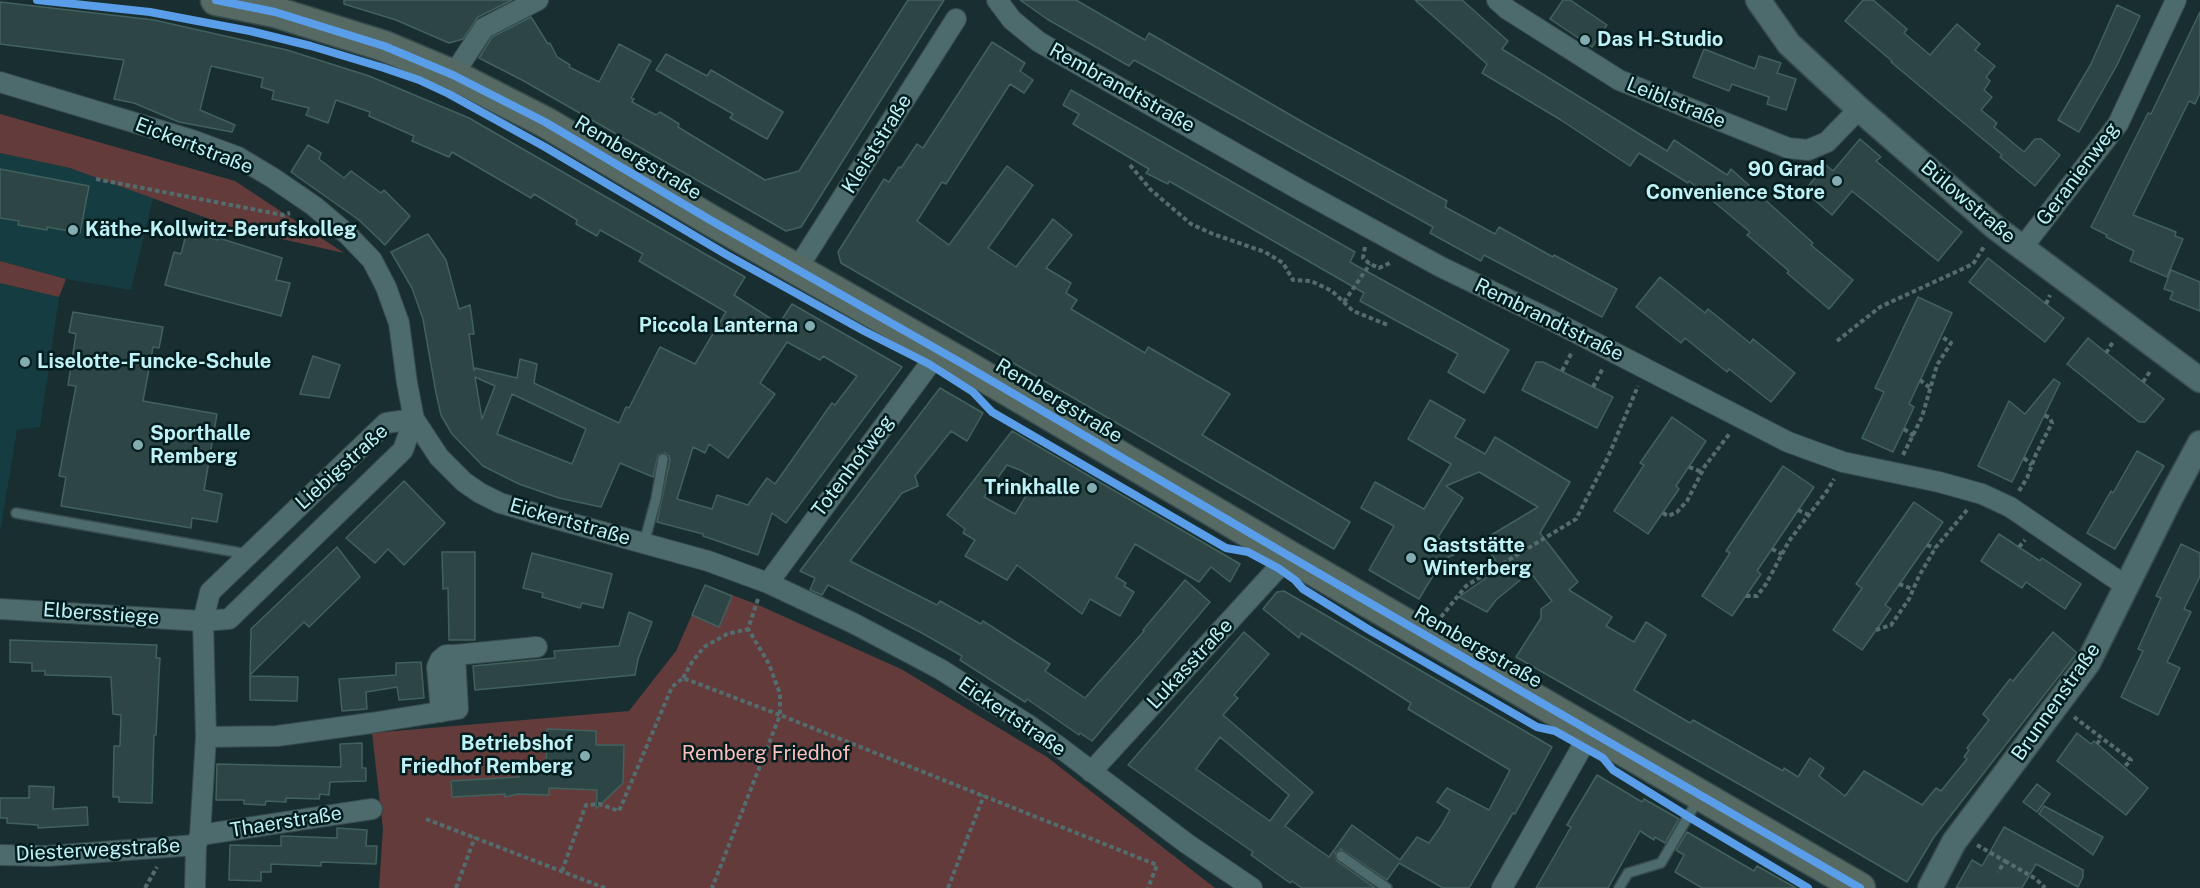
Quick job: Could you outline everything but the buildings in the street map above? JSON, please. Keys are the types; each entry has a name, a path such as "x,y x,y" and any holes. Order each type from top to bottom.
{"main road":[{"name":"Rembergstraße","path":"216,0 275,12 384,45 453,75 545,122 940,350 1860,888"}],"street":[{"path":"453,75 484,28 538,0"},
{"name":"Rembrandtstraße","path":"998,0 1012,20 1049,47 1404,248 1788,442 1843,462 1939,482 1982,494 2010,507 2126,585"},
{"name":"Leiblstraße","path":"1497,0 1507,9 1619,80 1788,148 1808,150 1827,142 1859,109"},
{"name":"Bülowstraße","path":"1758,0 1790,44 1859,109 1996,228 2200,380"},
{"name":"Geranienweg","path":"2022,248 2118,124 2176,0"},
{"name":"Kleiststraße","path":"797,269 956,19"},
{"name":"Eickertstraße","path":"0,82 192,140 238,157 314,206 372,260 386,287 399,323 414,419 439,457 464,482 480,493 517,508 708,561 768,583 853,623 940,669 1027,724 1186,843 1252,888"},
{"name":"Totenhofweg","path":"768,583 940,350"},
{"name":"Liebigstraße","path":"195,888 206,737 203,621 210,592 386,423 414,419 403,450 229,619 203,621"},
{"name":"Brunnenstraße","path":"1930,888 1959,835 2088,663 2200,443"},
{"name":"Lukasstraße","path":"1091,772 1289,556"},
{"name":"Elbersstiege","path":"0,609 203,621"},
{"path":"206,737 277,736 458,709 455,655 537,647"},
{"path":"1502,888 1591,731"},
{"name":"Thaerstraße","path":"198,840 372,809"},
{"name":"Diesterwegstraße","path":"0,855 47,856 198,840"}],"lane":[{"path":"644,543 656,499 663,459"},
{"path":"16,513 249,555"},
{"path":"1619,888 1628,873 1661,863 1700,796"},
{"path":"1341,856 1387,888"}],"path":[{"path":"1130,165 1151,190 1191,224 1265,252 1283,263 1293,280 1311,281 1332,291 1353,310 1388,326"},
{"path":"96,179 283,215 314,206"},
{"path":"1344,302 1370,264"},
{"path":"1837,341 1880,307 1973,264"},
{"path":"1892,474 1914,436 1937,365 1951,343 1941,336"},
{"path":"1430,638 1444,611 1466,586 1576,519 1608,457 1645,368"},
{"path":"1920,380 1930,388"},
{"path":"2027,478 2052,423 2050,418 2044,415"},
{"path":"1662,513 1668,516 1677,512 1687,501 1701,472 1741,418"},
{"path":"1904,429 1914,436"},
{"path":"2024,458 2032,465"},
{"path":"1746,596 1757,596 1766,584 1789,541 1827,491 1843,462"},
{"path":"1689,467 1701,472"},
{"path":"1876,630 1891,625 1909,599 1935,548 1982,494"},
{"path":"1798,510 1809,515"},
{"path":"1927,544 1935,548"},
{"path":"1772,549 1782,554"},
{"path":"712,888 780,715 780,693 769,664 748,629 756,604 768,583"},
{"path":"1899,584 1913,589"},
{"path":"562,871 586,805 599,804 619,811 672,687 683,678 704,647 727,634 748,629"},
{"path":"683,678 984,795 1156,865 1148,888"},
{"path":"2057,704 2131,760 2125,766"},
{"path":"2097,744 2102,738"},
{"path":"948,888 984,795"},
{"path":"426,819 605,888"},
{"path":"1959,835 2037,879 2045,888"},
{"path":"456,888 475,837"},
{"path":"1998,872 2005,861"}],"shaded area":[{"name":"Käthe-Kollwitz-Berufskolleg","path":"0,153 70,168 153,198 131,290 66,279 0,261"},
{"name":"Liselotte-Funcke-Schule","path":"0,283 59,297 40,427 17,430 0,532"}],"green space":[{"path":"0,114 235,181 344,253 237,229 70,168 0,153"},
{"path":"0,261 66,279 59,297 0,283"},
{"name":"Remberg Friedhof","path":"705,585 756,604 901,669 1047,757 1215,888 379,888 383,829 372,733 629,711 676,651"}],"cycle path":[{"path":"37,0 150,12 250,31 384,68 419,80 449,94 545,147 727,255 864,331 929,364 973,392 992,412 1226,548 1248,552 1278,568 1303,589 1371,631 1537,727 1555,731 1603,758 1613,770 1808,888"},
{"path":"216,0 275,12 384,46 453,75 545,122 1860,888"}],"place":[{"name":"Das H-Studio","path":"1585,40"},
{"name":"90 Grad Convenience Store","path":"1837,181"},
{"name":"Käthe-Kollwitz-Berufskolleg","path":"73,230"},
{"name":"Piccola Lanterna","path":"810,326"},
{"name":"Liselotte-Funcke-Schule","path":"25,362"},
{"name":"Sporthalle Remberg","path":"138,445"},
{"name":"Trinkhalle","path":"1092,488"},
{"name":"Gaststätte Winterberg","path":"1411,558"},
{"name":"Betriebshof Friedhof Remberg","path":"585,756"}]}
